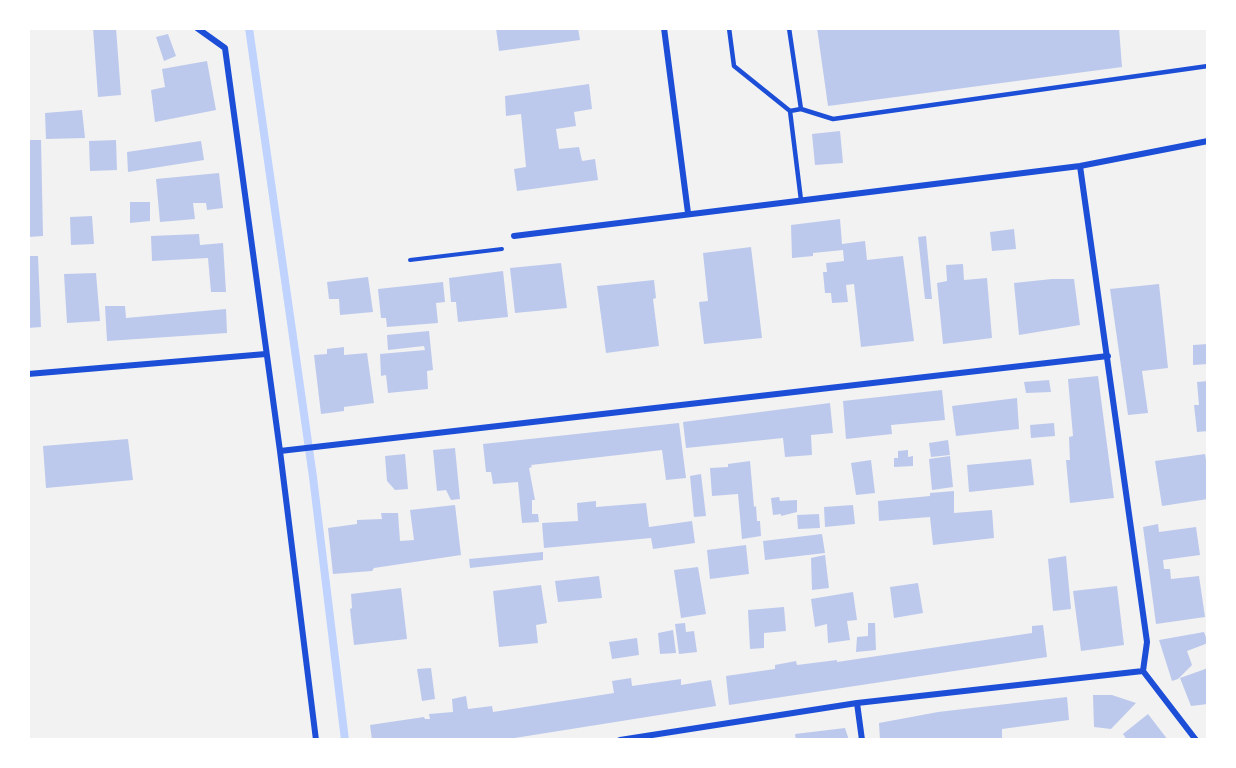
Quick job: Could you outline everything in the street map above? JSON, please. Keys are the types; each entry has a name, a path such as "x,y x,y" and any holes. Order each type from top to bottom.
{"street":[{"path":"197,28 225,48 280,451 316,740"},
{"path":"664,28 688,213"},
{"path":"514,236 1080,166 1208,141"},
{"path":"1080,166 1147,642 1143,671 1196,740"},
{"path":"28,374 266,354"},
{"path":"280,451 1108,356"},
{"path":"621,740 856,703 1143,671"},
{"path":"856,703 862,740"}],"lane":[{"path":"729,28 734,66 790,111 801,200"},
{"path":"789,28 801,109"},
{"path":"790,111 801,109 833,119 1208,66"}],"path":[{"path":"411,260 515,247 514,236"}],"building":[{"path":"93,28 116,28 121,95 98,97"},
{"path":"496,28 578,28 580,40 499,51"},
{"path":"817,28 1119,28 1122,67 828,106"},
{"path":"168,34 176,56 164,61 156,37"},
{"path":"207,61 216,110 155,122 151,90 165,87 162,69"},
{"path":"589,84 592,109 574,112 576,126 556,129 559,149 579,147 582,161 595,159 598,180 517,191 514,169 526,167 521,114 506,116 505,96"},
{"path":"82,110 85,138 46,139 45,113"},
{"path":"840,131 843,163 815,165 812,134"},
{"path":"28,140 41,140 43,236 28,237"},
{"path":"116,140 117,170 90,171 89,141"},
{"path":"201,141 204,160 128,172 127,152"},
{"path":"219,173 223,208 207,210 206,203 193,203 195,219 160,222 156,179"},
{"path":"130,202 150,202 150,221 130,223"},
{"path":"92,216 94,244 71,245 70,217"},
{"path":"840,219 842,244 865,241 867,260 903,256 914,341 861,347 854,284 846,285 848,302 832,303 831,293 825,293 823,272 827,272 826,263 844,261 843,250 792,258 791,225"},
{"path":"1014,229 1016,249 992,251 990,232"},
{"path":"199,234 200,245 223,243 226,292 211,292 208,258 152,261 151,236"},
{"path":"926,236 932,299 925,299 918,237"},
{"path":"751,247 762,338 704,344 699,302 708,301 703,253"},
{"path":"28,256 38,256 41,327 28,328"},
{"path":"561,263 567,308 515,313 510,268"},
{"path":"963,264 964,280 987,278 992,338 943,344 937,283 947,281 946,265"},
{"path":"503,271 508,317 458,322 456,302 451,302 449,278"},
{"path":"96,273 100,321 67,323 64,274"},
{"path":"368,277 373,312 340,315 339,299 329,299 327,282"},
{"path":"1074,279 1080,325 1019,335 1014,283"},
{"path":"654,280 656,298 653,299 659,346 606,353 597,286"},
{"path":"443,282 445,302 436,303 438,323 387,327 386,318 381,318 378,289"},
{"path":"1159,284 1168,368 1142,371 1148,413 1128,415 1110,289"},
{"path":"105,306 125,306 126,318 226,309 227,333 107,341"},
{"path":"429,331 433,370 427,371 428,389 388,393 386,375 381,376 380,354 425,350 424,346 388,350 387,335"},
{"path":"1208,344 1208,364 1193,365 1193,345"},
{"path":"344,347 344,355 367,353 374,403 344,407 344,411 321,414 314,355 327,354 327,349"},
{"path":"1098,376 1114,498 1070,503 1066,460 1070,460 1069,437 1073,436 1068,379"},
{"path":"1049,380 1051,392 1026,393 1024,382"},
{"path":"1208,381 1208,431 1197,432 1194,405 1199,405 1197,382"},
{"path":"942,390 945,420 891,425 892,434 846,439 843,401"},
{"path":"1017,398 1019,429 956,436 952,406"},
{"path":"830,403 833,433 811,435 812,455 785,457 783,438 686,448 683,422"},
{"path":"679,423 686,478 666,480 662,450 531,465 532,467 529,468 535,500 532,500 532,514 538,514 539,522 522,523 518,482 493,484 491,472 486,472 483,444"},
{"path":"1054,423 1055,436 1031,438 1030,425"},
{"path":"128,439 133,480 46,488 43,446"},
{"path":"948,440 950,455 931,457 929,443"},
{"path":"455,448 460,499 451,500 446,490 437,491 433,450"},
{"path":"908,450 908,457 913,456 913,466 894,467 894,458 898,458 898,451"},
{"path":"405,454 408,489 395,490 387,481 385,456"},
{"path":"1205,454 1208,471 1208,499 1162,506 1155,461"},
{"path":"950,456 953,487 932,490 929,459"},
{"path":"1031,459 1034,485 969,492 967,465"},
{"path":"871,460 875,493 856,495 851,463"},
{"path":"750,461 754,507 756,506 757,521 760,521 761,536 742,539 738,494 712,496 710,468 728,467 728,464"},
{"path":"701,474 706,516 694,517 690,476"},
{"path":"954,491 954,513 992,510 994,538 933,545 930,517 879,521 878,501 930,496 930,493"},
{"path":"779,497 780,501 797,500 797,512 781,516 781,514 773,515 771,498"},
{"path":"596,501 596,507 646,503 649,527 692,521 695,543 653,549 651,538 544,548 542,523 578,521 577,503"},
{"path":"455,505 461,555 374,568 372,571 333,574 328,528 357,524 357,520 382,519 381,513 398,513 400,541 414,540 410,510"},
{"path":"853,505 855,524 825,527 824,507"},
{"path":"819,514 820,528 798,529 797,515"},
{"path":"1158,524 1159,532 1196,527 1200,555 1163,560 1164,569 1170,569 1171,579 1199,576 1205,617 1156,624 1143,527"},
{"path":"822,534 825,553 765,560 763,541"},
{"path":"746,545 749,574 710,579 707,550"},
{"path":"543,552 543,560 470,568 469,559"},
{"path":"825,555 829,588 812,590 811,558"},
{"path":"1066,556 1071,609 1053,611 1048,559"},
{"path":"698,567 706,614 681,618 674,570"},
{"path":"599,576 602,598 558,602 555,581"},
{"path":"918,583 923,613 894,618 890,587"},
{"path":"541,585 547,623 536,625 538,643 499,647 493,591"},
{"path":"1117,586 1124,645 1081,651 1073,591"},
{"path":"401,588 407,639 354,645 350,609 352,608 351,594"},
{"path":"853,592 857,620 847,621 850,640 828,643 827,624 815,627 811,599"},
{"path":"784,607 786,631 764,633 764,648 750,649 748,610"},
{"path":"685,623 686,632 694,631 697,652 679,654 675,624"},
{"path":"868,623 875,623 876,650 856,652 857,637 868,636"},
{"path":"1043,625 1047,657 729,705 726,676 775,669 775,665 796,661 797,665 837,660 837,662 1032,633 1032,626"},
{"path":"673,630 676,653 660,654 658,633"},
{"path":"1204,632 1208,643 1187,651 1192,665 1178,679 1172,681 1159,640"},
{"path":"637,638 639,655 612,659 609,642"},
{"path":"431,668 435,699 422,701 417,669"},
{"path":"1208,668 1208,704 1191,706 1180,678"},
{"path":"631,678 632,686 681,679 681,685 711,680 716,706 502,740 372,740 370,725 424,717 430,719 429,714 453,712 452,699 466,696 468,709 492,706 493,712 614,693 612,681"},
{"path":"1093,695 1112,695 1136,703 1111,729 1094,727"},
{"path":"1067,697 1069,720 1002,729 1002,740 880,740 879,723 938,712"},
{"path":"1148,714 1168,740 1127,740 1123,734"},
{"path":"845,728 849,740 796,740 795,734"}],"waterway":[{"path":"249,28 313,477 345,740"}]}
